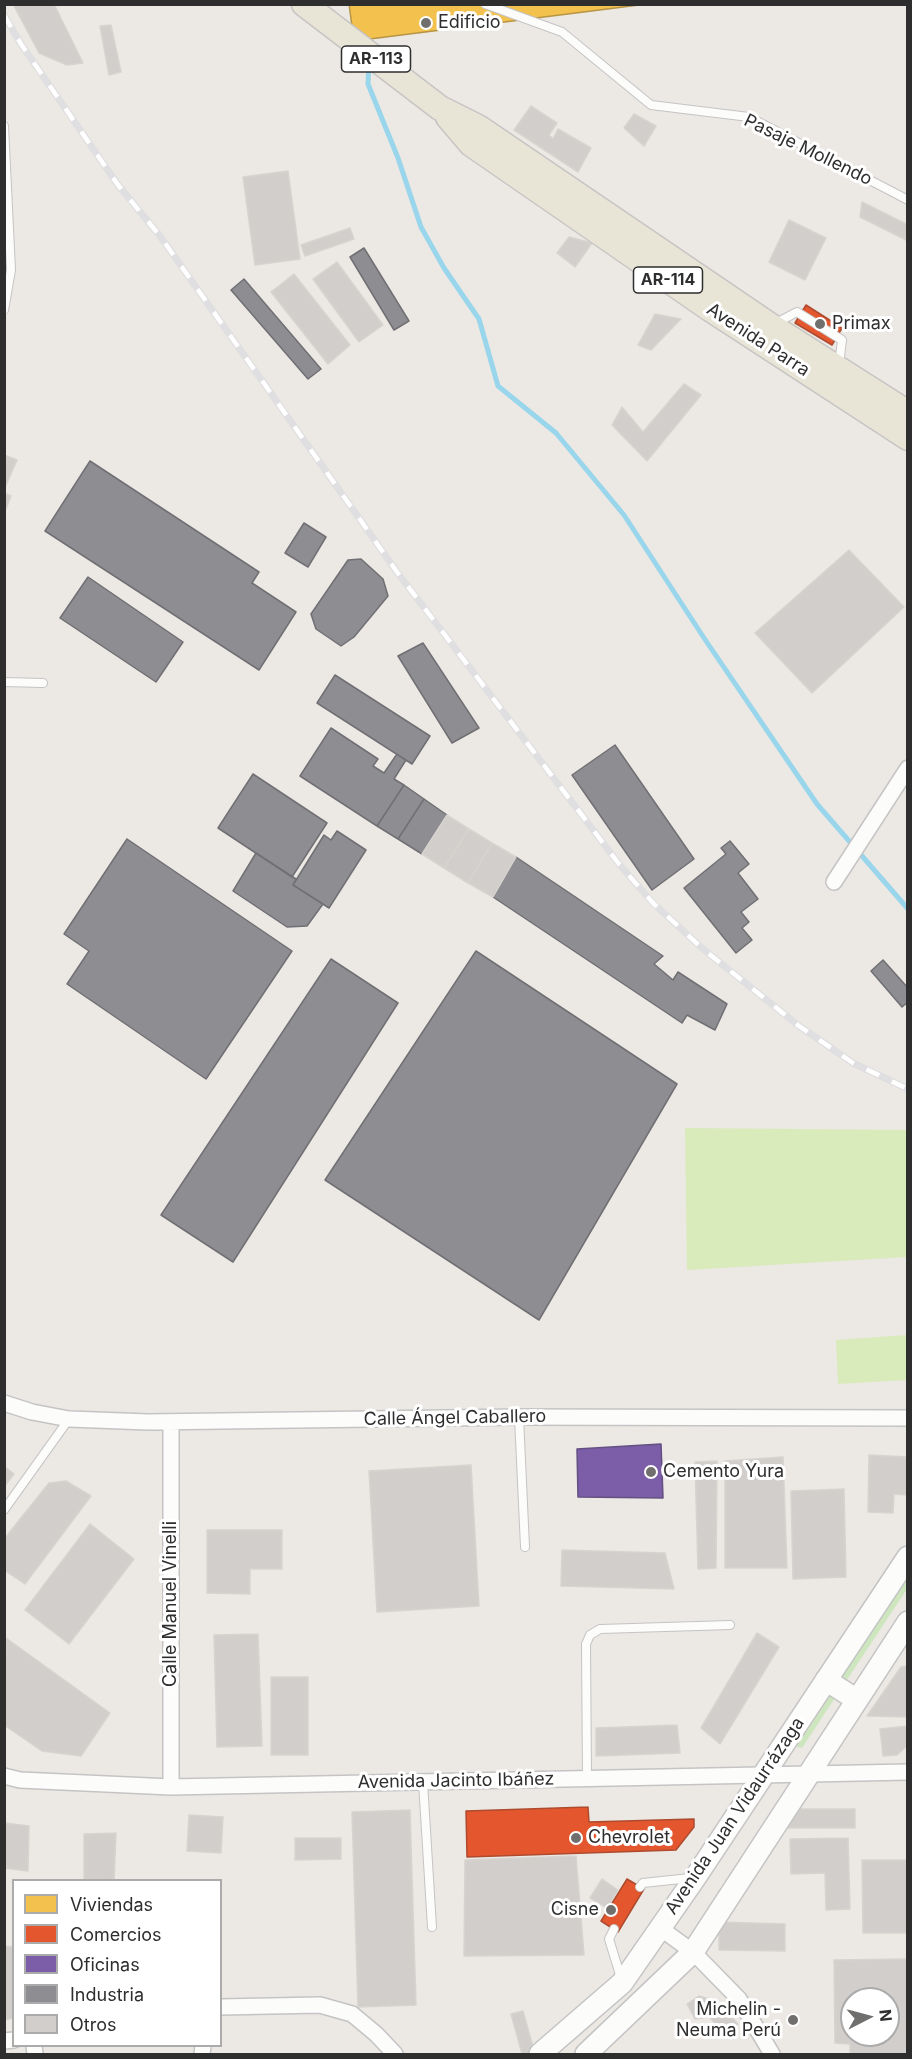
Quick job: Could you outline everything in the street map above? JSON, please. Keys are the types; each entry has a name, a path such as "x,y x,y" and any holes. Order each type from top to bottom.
{"main road":[{"name":"Avenida Parra","path":"311,9 438,106 478,128 771,326 908,438"},
{"name":"Avenida Parra","path":"438,106 471,144 711,309 836,379 908,413"},
{"name":"Avenida Juan Vidaurrázaga","path":"540,2055 622,1983 695,1878 908,1557"},
{"name":"Avenida Juan Vidaurrázaga","path":"586,2055 693,1952 908,1623"},
{"path":"826,1680 857,1700"}],"street":[{"path":"834,882 908,768"},
{"name":"Calle Ángel Caballero","path":"4,1403 32,1412 69,1419 171,1422 519,1417 908,1418"},
{"name":"Calle Manuel Vinelli","path":"171,1422 171,1787"},
{"name":"Avenida Jacinto Ibáñez","path":"4,1776 20,1780 171,1787 908,1772"},
{"path":"660,1928 693,1952 739,1999 772,2055"},
{"path":"222,2007 320,2005 331,2008 352,2014 376,2034 395,2055"}],"lane":[{"name":"Pasaje Mollendo","path":"485,4 562,33 651,105 748,117 908,200"},
{"path":"4,126 11,270 4,310"},
{"path":"4,682 43,683"},
{"path":"519,1417 525,1547"},
{"path":"4,1510 69,1419"},
{"path":"587,1778 586,1644 590,1635 600,1629 730,1625"},
{"path":"423,1782 432,1927"},
{"path":"640,1887 643,1883 695,1878"},
{"path":"614,1929 609,1939 622,1983"}],"green space":[{"path":"685,1128 907,1130 907,1257 687,1270"},
{"path":"907,1335 907,1380 838,1384 836,1340"},
{"path":"907,1571 907,1589 802,1748 790,1745"}],"building: Viviendas":[{"name":"Edificio","path":"349,4 647,4 354,41"}],"building: Comercios":[{"path":"806,305 842,328 832,345 795,323"},
{"name":"Chevrolet","path":"588,1807 589,1822 694,1819 694,1827 676,1850 467,1857 466,1811"},
{"path":"627,1879 644,1889 618,1932 601,1921"}],"building: Oficinas":[{"path":"661,1444 663,1498 578,1497 577,1449"}],"building: Industria":[{"path":"364,248 409,321 394,330 350,257"},
{"path":"244,279 321,369 308,379 231,290"},
{"path":"90,461 259,572 252,583 296,612 259,670 45,531"},
{"path":"304,523 326,537 308,567 285,553"},
{"path":"361,559 383,579 388,596 354,637 341,646 316,629 311,614 348,560"},
{"path":"88,577 183,642 156,682 60,618"},
{"path":"423,643 479,728 452,743 398,656"},
{"path":"335,675 430,736 412,764 317,703"},
{"path":"331,728 378,759 373,766 384,773 397,754 406,760 394,779 404,785 377,826 300,776"},
{"path":"615,745 694,859 652,890 572,775"},
{"path":"253,774 327,823 292,877 218,828"},
{"path":"404,785 424,799 398,839 377,826"},
{"path":"424,799 447,815 422,854 398,839"},
{"path":"337,831 366,850 329,908 293,885 324,835 331,840"},
{"path":"127,839 292,951 206,1079 67,984 89,951 64,934"},
{"path":"730,841 749,864 738,873 758,899 741,912 749,922 742,928 752,940 736,953 684,888 726,854 721,848"},
{"path":"256,853 296,879 293,885 323,904 307,926 287,927 233,891"},
{"path":"516,857 663,956 654,964 673,980 678,972 727,1004 715,1030 687,1015 682,1023 493,897"},
{"path":"476,951 677,1084 539,1320 325,1180"},
{"path":"331,959 398,1003 233,1262 161,1215"},
{"path":"883,960 908,988 908,1002 902,1007 871,971"}],"building: Otros":[{"path":"13,4 54,4 83,63 67,65 39,53"},
{"path":"111,25 121,72 109,75 100,26"},
{"path":"531,106 557,123 549,135 553,139 558,129 591,148 578,172 514,130"},
{"path":"634,114 656,126 644,146 624,128"},
{"path":"288,171 300,259 255,265 243,177"},
{"path":"862,202 908,225 908,241 860,217"},
{"path":"789,220 826,238 805,280 769,262"},
{"path":"350,228 354,239 305,256 301,245"},
{"path":"569,237 592,243 575,267 557,253"},
{"path":"337,262 383,325 359,342 313,279"},
{"path":"294,274 350,345 328,364 271,292"},
{"path":"655,314 681,319 651,350 638,345"},
{"path":"684,384 701,395 647,461 612,425 622,407 643,432"},
{"path":"4,455 17,460 4,490"},
{"path":"4,493 11,496 6,509 4,508"},
{"path":"849,550 904,607 812,693 755,633"},
{"path":"447,815 469,829 444,868 422,854"},
{"path":"469,829 492,843 468,883 444,868"},
{"path":"492,843 516,857 493,897 468,883"},
{"path":"869,1455 908,1457 908,1495 894,1494 893,1513 868,1512"},
{"path":"783,1457 787,1568 725,1568 725,1461"},
{"path":"717,1461 716,1568 698,1569 695,1462"},
{"path":"471,1465 479,1606 377,1612 369,1471"},
{"path":"4,1466 14,1474 4,1487"},
{"path":"66,1481 91,1496 25,1584 4,1570 4,1539 49,1483"},
{"path":"844,1489 846,1577 793,1579 791,1491"},
{"path":"90,1524 134,1559 69,1644 25,1610"},
{"path":"207,1530 282,1530 282,1569 250,1569 250,1594 207,1593"},
{"path":"562,1550 665,1553 674,1589 561,1586"},
{"path":"757,1633 779,1647 720,1744 701,1728"},
{"path":"258,1634 262,1746 217,1747 214,1635"},
{"path":"6,1638 110,1713 81,1756 42,1751 4,1725"},
{"path":"908,1666 908,1717 867,1716 901,1667"},
{"path":"271,1677 308,1677 308,1755 271,1755"},
{"path":"677,1725 680,1753 596,1756 596,1728"},
{"path":"908,1726 908,1745 897,1755 883,1756 880,1729"},
{"path":"798,1809 855,1809 855,1828 787,1828"},
{"path":"410,1810 416,2005 358,2007 352,1812"},
{"path":"189,1815 223,1817 221,1853 187,1851"},
{"path":"4,1823 29,1826 28,1871 4,1868"},
{"path":"116,1833 114,1879 84,1879 84,1834"},
{"path":"295,1838 341,1838 341,1859 295,1860"},
{"path":"848,1838 850,1909 826,1910 825,1873 791,1874 790,1839"},
{"path":"576,1856 584,1955 464,1956 465,1860"},
{"path":"862,1860 908,1860 908,1933 863,1933"},
{"path":"602,1879 618,1890 607,1908 590,1898"},
{"path":"719,1922 785,1924 785,1951 719,1950"},
{"path":"4,1946 12,1947 12,2018 4,2020"},
{"path":"908,1959 908,2054 850,2054 850,2047 900,2047 900,1987 840,1987 840,2043 835,2043 834,1960"},
{"path":"699,1996 716,2001 738,2024 726,2035 709,2017 695,2019 687,2004"},
{"path":"523,2011 535,2054 522,2054 511,2014"}],"waterway":[{"path":"369,62 368,84 398,158 421,227 444,268 479,319 498,386 556,433 624,515 817,804 908,909"}],"railway":[{"path":"4,15 21,44 118,185 160,236 397,572 619,864 653,903 703,949 799,1026 853,1063 908,1089"}],"place":[{"name":"Edificio","path":"426,23"},
{"name":"Primax","path":"820,324"},
{"name":"Cemento Yura","path":"651,1472"},
{"name":"Chevrolet","path":"576,1838"},
{"name":"Cisne","path":"611,1910"},
{"name":"Michelin - Neuma Perú","path":"793,2020"}]}
